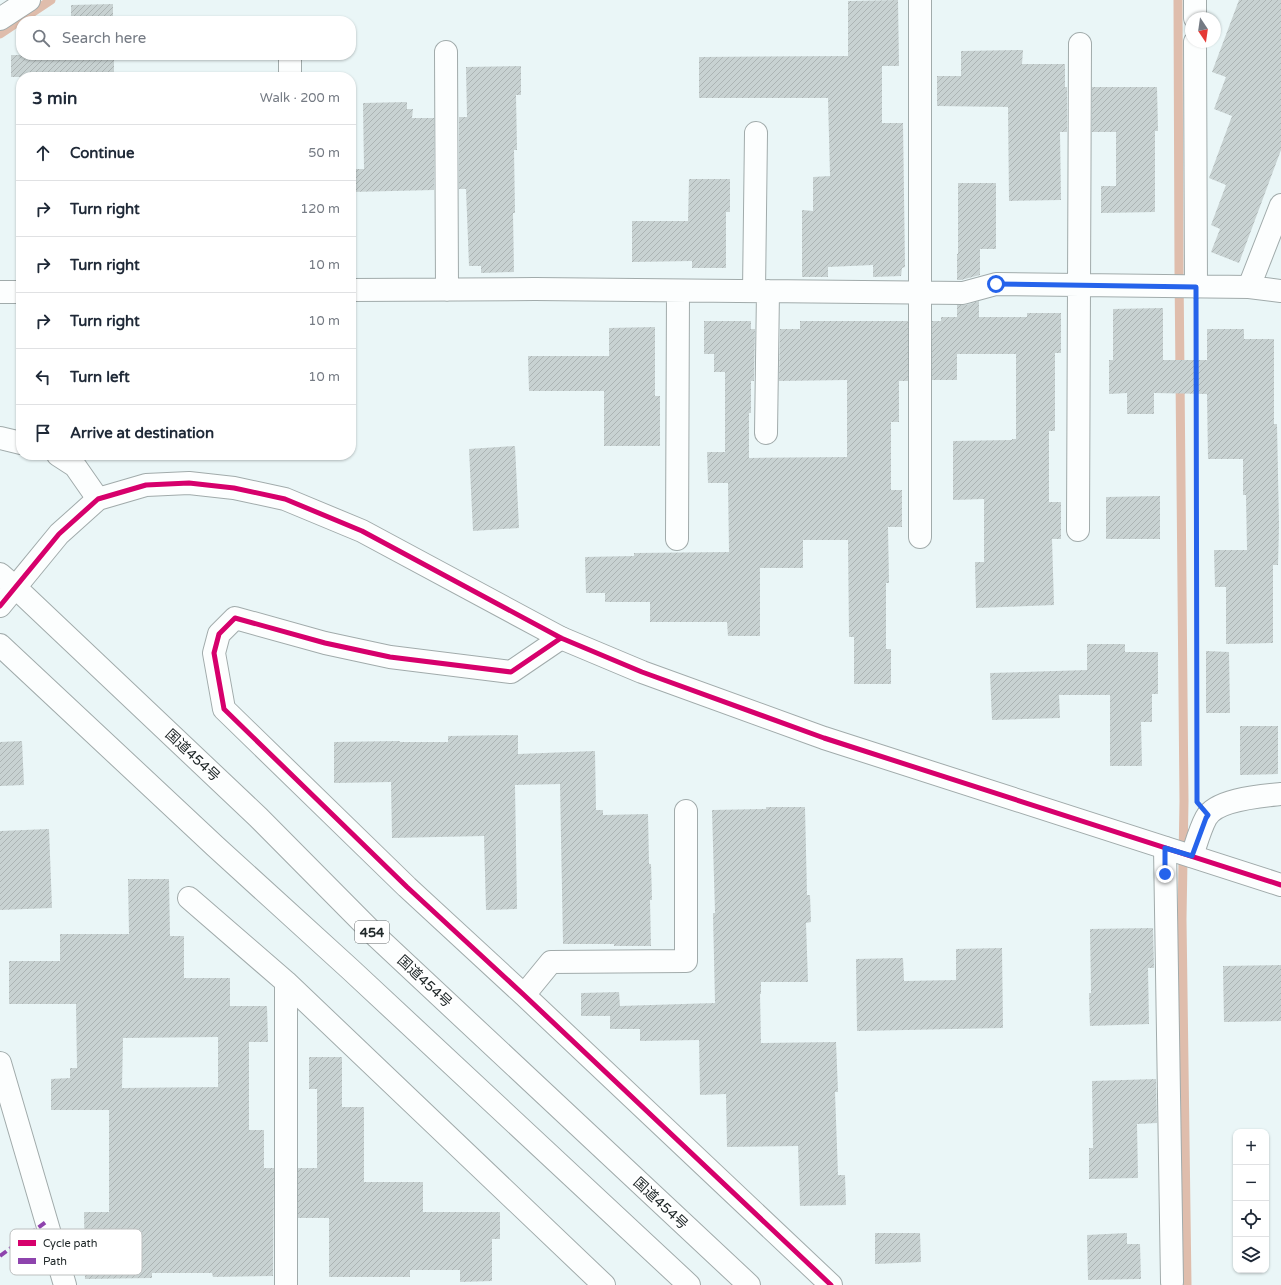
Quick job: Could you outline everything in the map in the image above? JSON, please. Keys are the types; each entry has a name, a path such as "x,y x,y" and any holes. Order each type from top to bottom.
{"main road":[{"path":"0,19 30,0"},
{"path":"920,0 920,537"},
{"path":"1195,0 1195,12"},
{"path":"1078,530 1080,44"},
{"path":"1186,287 1195,48"},
{"path":"446,52 447,290"},
{"path":"290,60 290,72"},
{"path":"756,133 766,433"},
{"path":"1249,287 1281,205"},
{"path":"356,290 963,293 996,284 1249,287 1281,291"},
{"path":"677,539 678,291"},
{"path":"0,292 16,292"},
{"path":"0,438 16,442"},
{"path":"66,460 75,466 98,499"},
{"path":"0,606 8,581 98,499 146,485 188,483 234,488 285,499 362,531 561,638 642,672 824,738 1281,885"},
{"name":"国道454号","path":"8,581 258,817 377,936 749,1285"},
{"path":"561,638 511,672 390,657 325,643 235,618 219,634 214,653 224,710 407,887 524,995 830,1285"},
{"path":"0,645 689,1285"},
{"path":"1192,856 1206,818 1219,806 1248,798 1281,794"},
{"path":"524,995 551,962 686,961 686,811"},
{"path":"1165,848 1172,1282"},
{"path":"189,898 286,982 604,1285"},
{"path":"286,982 286,1285"},
{"path":"0,1063 49,1229"},
{"path":"62,1275 65,1285"}],"path":[{"path":"1186,287 1197,802 1208,815"}],"building":[{"path":"898,0 899,66 882,66 882,123 903,123 905,267 902,268 901,276 873,277 873,265 828,267 828,277 802,277 802,210 813,211 813,177 830,176 828,98 699,98 699,57 848,56 848,1"},
{"path":"1239,0 1281,0 1281,150 1239,263 1211,252 1220,229 1211,225 1226,185 1209,178 1232,116 1214,109 1226,77 1212,72"},
{"path":"113,4 113,16 71,16 71,5"},
{"path":"1023,50 1022,64 1065,64 1065,87 1067,87 1067,132 1060,132 1061,200 1009,201 1008,107 937,106 937,76 961,76 961,51"},
{"path":"11,55 16,55 16,60 114,60 114,72 16,72 16,77 11,77"},
{"path":"521,66 521,95 516,95 517,150 514,150 514,272 481,273 481,266 469,266 466,189 459,189 459,117 467,117 466,67"},
{"path":"1092,87 1157,87 1158,131 1155,131 1155,212 1101,213 1101,186 1116,186 1116,132 1092,132"},
{"path":"407,102 407,109 413,109 412,118 434,118 434,190 356,192 356,169 364,169 363,103"},
{"path":"689,179 730,179 730,212 726,212 726,268 692,268 692,261 632,262 632,221 688,221"},
{"path":"958,183 996,183 996,249 980,249 980,275 961,280 957,280"},
{"path":"979,301 979,317 1027,317 1027,313 1061,313 1061,353 1055,353 1055,431 1049,431 1049,502 1061,502 1061,539 1052,539 1054,605 976,608 975,562 984,562 984,499 953,500 953,441 1016,439 1016,354 957,354 957,380 932,380 932,321 941,321 941,317 957,317 957,305 966,305"},
{"path":"1163,308 1163,360 1207,360 1207,329 1244,329 1244,339 1274,339 1274,424 1277,424 1279,525 1278,565 1273,565 1273,643 1226,644 1226,587 1215,587 1214,550 1247,550 1246,495 1243,495 1243,459 1208,459 1207,394 1154,393 1154,414 1127,414 1127,393 1109,394 1109,360 1113,360 1113,309"},
{"path":"704,321 751,321 751,329 755,329 754,381 751,381 751,413 749,413 749,458 847,457 847,380 779,381 780,329 800,329 800,321 908,321 908,381 899,381 899,422 891,422 891,490 902,490 902,527 888,527 889,583 886,583 886,649 891,649 891,684 854,684 854,637 849,637 848,540 803,540 803,568 760,568 760,636 728,636 727,622 650,622 650,602 605,602 605,593 586,593 585,557 634,556 634,553 729,552 728,483 708,483 707,452 725,452 725,372 714,372 714,354 704,354"},
{"path":"655,327 655,396 660,396 660,446 604,446 604,391 529,391 528,356 609,356 609,328"},
{"path":"515,446 519,528 473,531 469,449"},
{"path":"1160,496 1160,539 1106,539 1106,497"},
{"path":"1087,644 1125,644 1125,652 1158,652 1158,694 1152,694 1152,722 1141,722 1142,766 1110,766 1110,695 1059,695 1060,718 992,720 990,673 1087,670"},
{"path":"1206,651 1229,652 1230,713 1206,713"},
{"path":"1240,726 1278,726 1278,774 1240,775"},
{"path":"518,735 518,754 595,751 596,810 603,810 603,815 648,814 649,864 651,864 652,900 650,900 651,946 563,944 560,784 515,785 517,909 486,910 484,836 392,838 391,782 334,783 334,742 448,742 448,736"},
{"path":"22,741 24,785 0,786 0,742"},
{"path":"766,807 805,807 807,895 810,895 811,922 806,923 808,982 761,982 761,1043 836,1042 838,1092 835,1092 838,1175 845,1175 846,1205 800,1206 798,1146 727,1147 726,1094 700,1095 699,1040 640,1041 640,1029 610,1029 610,1016 581,1016 581,993 619,992 620,1006 715,1003 713,913 715,913 712,810 766,809"},
{"path":"49,829 52,908 0,910 0,831"},
{"path":"128,879 169,879 170,936 184,936 184,978 230,978 230,1006 267,1006 268,1042 249,1042 249,1130 264,1130 264,1168 274,1168 273,1276 213,1277 212,1273 152,1273 152,1278 85,1279 85,1275 142,1275 142,1229 84,1229 84,1212 109,1212 109,1110 51,1110 51,1079 70,1078 70,1068 77,1068 76,1004 9,1004 9,961 60,961 60,934 129,934","holes":["218,1037 218,1087 122,1088 123,1038"]},
{"path":"1153,928 1154,968 1148,968 1149,1024 1090,1026 1090,929"},
{"path":"1002,948 1003,1028 857,1031 856,959 903,958 904,981 956,980 956,949"},
{"path":"1281,965 1281,1021 1224,1022 1223,966"},
{"path":"309,1057 342,1057 342,1107 364,1107 364,1182 423,1182 423,1212 500,1212 500,1239 492,1239 492,1281 460,1282 460,1270 410,1270 410,1277 329,1277 329,1218 298,1218 298,1168 317,1168 317,1089 309,1089"},
{"path":"1156,1079 1157,1123 1137,1124 1138,1178 1089,1179 1089,1148 1093,1148 1092,1081"},
{"path":"875,1233 920,1233 921,1262 875,1264"},
{"path":"1127,1233 1127,1244 1140,1244 1141,1279 1088,1280 1087,1235"}],"waterway":[{"path":"27,16 51,0"},
{"path":"1178,0 1184,801 1182,919 1187,1285"},
{"path":"0,34 16,23"}],"marked path":[{"path":"37,1229 46,1222"},
{"path":"0,1256 10,1249"}],"cycle path":[{"path":"0,606 59,534 98,499 146,485 189,483 234,488 285,499 362,531 561,638 642,672 824,738 1281,885"},
{"path":"561,638 511,672 390,657 325,643 235,618 219,634 214,653 224,709 407,887 524,995 831,1285"}],"route":[{"path":"996,284 1196,287 1197,802 1208,815 1192,856 1165,848 1165,874"}]}
